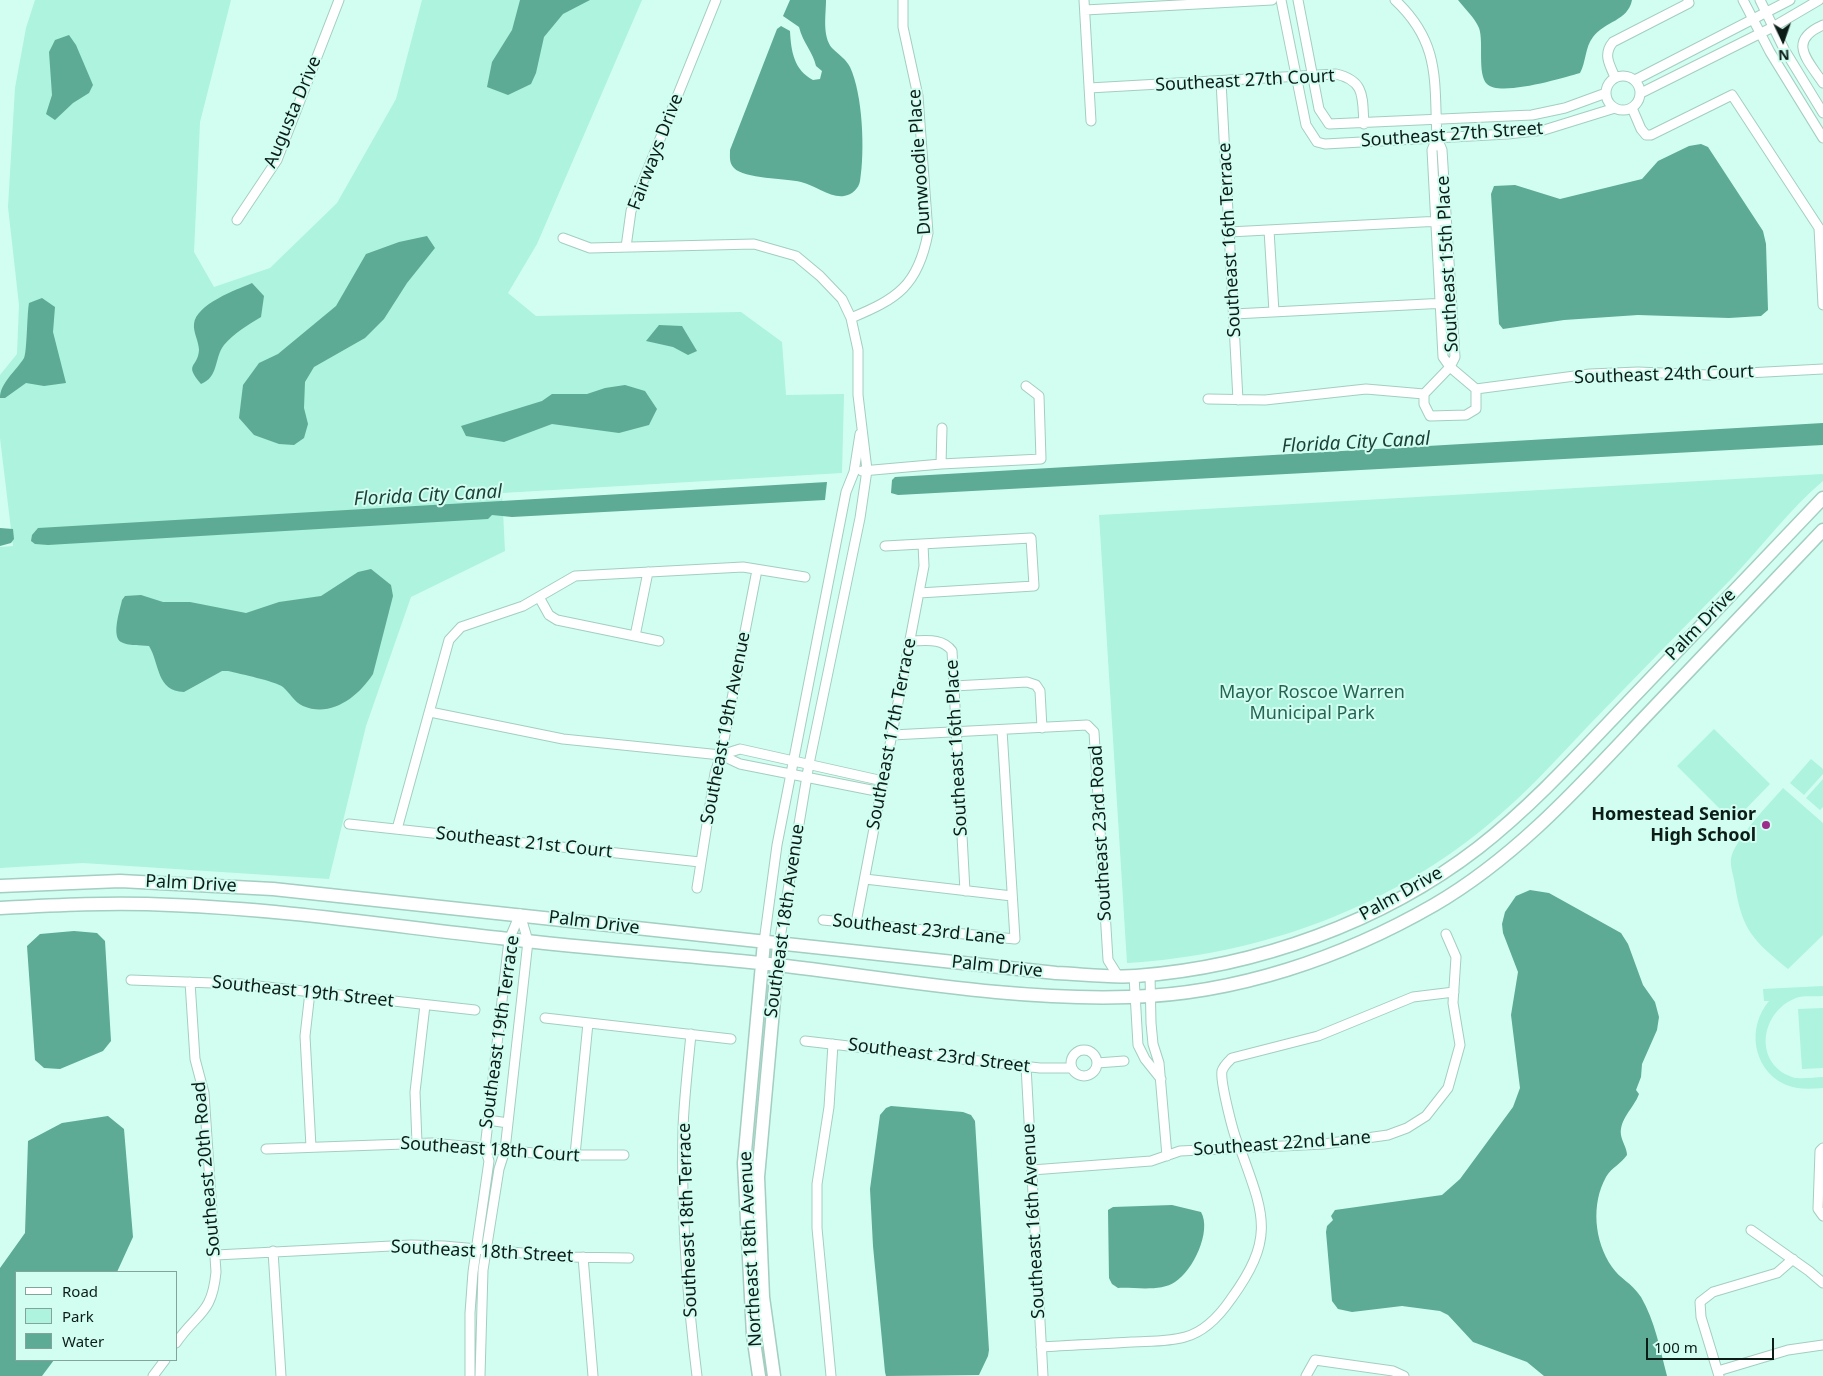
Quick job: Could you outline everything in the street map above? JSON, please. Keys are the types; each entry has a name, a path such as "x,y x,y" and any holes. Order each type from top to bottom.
{"main road":[{"name":"Palm Drive","path":"0,886 120,881 274,889 520,914 997,968 1099,975 1134,976 1242,958 1325,934 1424,884 1478,848 1542,792 1823,498"},
{"name":"Palm Drive","path":"0,908 169,904 285,914 528,942 762,964 996,992 1057,996 1150,996 1192,991 1262,978 1336,953 1374,936 1434,904 1486,871 1559,807 1823,530"},
{"name":"Northeast 18th Avenue","path":"759,1376 753,1335 744,1163 764,942"},
{"name":"Southeast 18th Avenue","path":"774,1376 763,1297 758,1177 779,944"}],"street":[{"name":"Augusta Drive","path":"237,220 276,160 338,0"},
{"name":"Fairways Drive","path":"626,247 631,210 716,0"},
{"name":"Dunwoodie Place","path":"851,318 884,304 909,284 925,248 928,233 918,96 903,28 903,0"},
{"path":"1084,0 1091,121"},
{"path":"1085,10 1272,0"},
{"path":"1281,0 1296,77"},
{"path":"1298,0 1313,76"},
{"path":"1395,0 1417,25 1432,56 1437,138"},
{"path":"1615,77 1607,59 1608,48 1613,42 1689,3 1688,0"},
{"path":"1744,0 1760,33 1800,103 1823,138"},
{"path":"1760,0 1784,49 1823,113"},
{"path":"1635,80 1790,0"},
{"path":"1641,93 1773,27 1819,0"},
{"path":"1823,24 1810,30 1803,38 1802,47 1806,57 1823,82"},
{"path":"1652,71 1659,84"},
{"name":"Southeast 27th Court","path":"1089,88 1336,74 1355,82 1360,90 1364,124"},
{"path":"1626,75 1635,80 1641,93 1638,102 1632,108 1626,110 1615,108 1608,101 1606,93 1608,84 1615,77 1626,75"},
{"name":"Southeast 27th Street","path":"1313,76 1320,109 1329,124 1364,124 1532,115 1565,108 1606,93"},
{"name":"Southeast 27th Street","path":"1296,77 1306,125 1317,142 1325,144 1544,130 1615,108"},
{"name":"Southeast 16th Terrace","path":"1221,81 1238,400"},
{"path":"1632,108 1641,129 1646,135 1651,135 1732,94 1821,231 1823,306"},
{"name":"Southeast 15th Place","path":"1437,138 1442,150 1452,302 1455,357 1450,367 1443,357 1432,150 1437,138"},
{"path":"1229,232 1446,221"},
{"path":"1269,230 1274,312"},
{"path":"564,238 590,248 754,244 796,256 820,276 842,299 851,318 858,350 858,395 867,470"},
{"path":"1234,314 1452,302"},
{"path":"1450,367 1476,388 1476,409 1466,415 1430,416 1424,404 1424,394 1450,367"},
{"name":"Southeast 24th Court","path":"1476,388 1590,374 1638,372 1708,375 1823,368"},
{"path":"862,425 854,472 941,464 1040,459 1038,396 1026,386"},
{"path":"1208,399 1265,400 1366,389 1424,394"},
{"path":"941,464 942,428"},
{"name":"Southeast 18th Avenue","path":"779,944 806,777 860,518 867,470"},
{"name":"Southeast 18th Avenue","path":"764,942 777,845 846,492 854,472"},
{"path":"884,546 1030,538 1034,586 919,593"},
{"name":"Southeast 17th Terrace","path":"856,923 924,566 923,544"},
{"path":"398,829 449,640 461,627 523,606 575,576 743,567 805,577"},
{"name":"Southeast 19th Avenue","path":"697,888 715,773 721,755 757,570"},
{"path":"635,636 648,572"},
{"path":"539,597 549,615 557,620 659,641"},
{"name":"Southeast 16th Place","path":"910,641 941,642 947,644 952,650 965,890"},
{"path":"954,686 1028,682 1036,685 1040,691 1042,728"},
{"path":"430,712 563,739 721,755 740,764 881,792"},
{"name":"Southeast 23rd Road","path":"892,735 1087,725 1094,732 1108,960 1118,976"},
{"path":"865,879 1012,896 1002,730"},
{"path":"721,755 740,749 883,781"},
{"name":"Southeast 21st Court","path":"349,824 700,862"},
{"name":"Southeast 23rd Lane","path":"823,920 1015,940 1012,896"},
{"name":"Southeast 19th Terrace","path":"470,1376 470,1313 476,1249 488,1174 489,1161 485,1148 488,1120 509,940 520,914"},
{"name":"Southeast 19th Terrace","path":"480,1376 480,1302 499,1169 505,1150 528,942 520,914"},
{"name":"Southeast 22nd Lane","path":"1032,1170 1151,1162 1180,1151 1324,1144 1388,1135 1407,1128 1426,1116 1448,1088 1460,1045 1453,1003 1456,958 1446,934"},
{"path":"1099,975 1108,960"},
{"path":"1150,974 1153,1044 1159,1063 1167,1156"},
{"path":"1134,976 1138,1045 1161,1079"},
{"name":"Southeast 19th Street","path":"131,980 190,982 310,992 475,1010"},
{"name":"Southeast 20th Road","path":"178,1341 201,1316 214,1292 216,1255 204,1093 195,1059 190,982"},
{"path":"310,992 305,1044 311,1147"},
{"path":"1041,1347 1162,1341 1186,1337 1203,1328 1221,1313 1249,1274 1260,1249 1261,1211 1240,1148 1234,1139 1222,1081 1222,1070 1226,1063 1232,1058 1318,1036 1413,997 1454,992"},
{"path":"417,1143 415,1092 424,1004"},
{"path":"545,1018 731,1039"},
{"path":"575,1155 588,1023"},
{"name":"Southeast 18th Terrace","path":"692,1034 683,1128 683,1163 686,1258 697,1376"},
{"name":"Southeast 23rd Street","path":"805,1041 1026,1066 1072,1068"},
{"path":"832,1376 818,1228 817,1184 829,1107 833,1044"},
{"path":"1082,1051 1094,1055 1097,1063 1094,1070 1084,1076 1077,1074 1072,1068 1072,1059 1082,1051"},
{"path":"1097,1063 1124,1061"},
{"name":"Southeast 16th Avenue","path":"1026,1066 1043,1376"},
{"path":"488,1120 508,1123"},
{"name":"Southeast 18th Court","path":"266,1150 417,1143 575,1155 624,1155"},
{"path":"1823,1148 1820,1151 1818,1209 1823,1216"},
{"path":"1751,1230 1794,1259 1823,1283"},
{"name":"Southeast 18th Street","path":"216,1255 376,1246 444,1246 583,1258 629,1258"},
{"path":"273,1252 281,1376"},
{"path":"583,1258 593,1376 587,1376"},
{"path":"1794,1259 1777,1272 1713,1292 1700,1302 1699,1308 1718,1374 1788,1350 1823,1345"},
{"path":"1306,1376 1315,1360 1393,1371 1404,1376"},
{"path":"154,1376 164,1361"}],"green space":[{"path":"35,0 231,0 200,122 194,252 214,287 270,268 337,203 396,99 422,0 642,0 537,244 508,293 536,316 741,312 782,342 786,395 844,394 842,473 502,493 505,551 411,597 366,726 329,879 83,863 0,868 0,547 13,546 0,438 0,375 17,354 19,305 8,207 15,88 26,28"},
{"name":"Mayor Roscoe Warren Municipal Park","path":"1823,474 1823,481 1799,503 1733,577 1544,773 1496,818 1456,849 1414,877 1370,901 1324,921 1276,937 1227,949 1177,958 1127,963 1099,515"},
{"path":"1714,729 1770,784 1733,822 1677,766"},
{"path":"1811,759 1823,769 1823,774 1804,795 1790,783"},
{"path":"1823,779 1823,807 1820,810 1806,798"},
{"path":"1783,788 1823,823 1823,935 1788,969 1766,951 1751,934 1741,914 1731,862 1733,851 1745,832"},
{"path":"1823,986 1823,996 1796,998 1784,1005 1775,1014 1769,1025 1766,1038 1767,1050 1771,1061 1779,1070 1796,1078 1823,1077 1823,1088 1804,1089 1789,1086 1773,1077 1759,1058 1756,1034 1762,1011 1769,1001 1764,1001 1763,989"},
{"path":"1823,1008 1823,1068 1802,1069 1798,1009"}],"water":[{"path":"520,0 590,0 563,14 544,37 536,73 531,84 508,95 487,87 492,62 512,30"},
{"path":"790,0 826,0 825,25 827,38 832,48 850,67 858,92 862,123 862,169 860,181 855,191 844,196 833,195 801,182 739,172 732,166 730,150 777,29 781,26 790,31 791,46 798,65 813,80 820,79 822,71 816,66 799,27 783,16"},
{"path":"1458,0 1632,0 1630,7 1621,17 1604,27 1590,41 1580,73 1517,88 1504,88 1487,84 1484,79 1481,66 1479,28"},
{"path":"69,35 76,45 93,85 89,93 73,103 55,120 46,114 52,95 49,52 55,40"},
{"path":"1701,144 1708,147 1763,231 1766,244 1768,310 1761,316 1729,318 1638,315 1564,320 1503,329 1499,324 1491,194 1494,186 1515,185 1560,199 1642,179 1658,161 1689,146"},
{"path":"427,236 435,248 407,283 384,319 365,338 314,367 305,382 304,408 308,424 304,438 294,445 279,444 254,435 239,418 243,385 259,363 278,354 336,306 366,254 399,242"},
{"path":"252,283 264,296 261,317 246,326 224,345 214,372 207,381 201,384 192,369 199,350 194,327 196,317 209,304"},
{"path":"42,298 55,307 53,332 66,383 44,386 26,383 5,398 0,398 5,382 24,358 29,303"},
{"path":"659,325 682,326 697,351 688,355 673,347 646,341"},
{"path":"625,385 645,391 657,409 649,425 619,433 552,424 504,442 466,436 461,426 542,401 552,394 587,394 605,388"},
{"name":"Florida City Canal","path":"1823,423 1823,445 898,495 891,493 892,480 895,477"},
{"name":"Florida City Canal","path":"827,482 825,500 512,517 492,515 488,519 48,545 35,544 31,541 32,535 38,528"},
{"path":"0,528 13,529 14,539 11,543 0,546"},
{"path":"371,569 391,585 393,596 373,674 352,697 333,707 313,709 303,706 286,689 279,685 228,671 222,671 184,692 175,690 168,687 164,682 149,646 131,645 118,639 116,629 118,616 122,600 125,596 141,595 163,602 190,602 246,613 279,602 321,596 358,572"},
{"path":"1530,890 1549,893 1621,933 1628,944 1643,985 1655,1002 1659,1017 1657,1030 1642,1064 1641,1077 1636,1090 1639,1094 1624,1119 1621,1129 1627,1155 1608,1174 1601,1188 1598,1199 1597,1222 1601,1246 1606,1257 1615,1271 1637,1292 1646,1306 1657,1335 1667,1376 1544,1376 1527,1362 1473,1342 1448,1315 1440,1311 1402,1306 1352,1312 1338,1309 1332,1301 1326,1232 1327,1226 1333,1220 1331,1216 1335,1210 1442,1195 1460,1179 1513,1107 1520,1088 1511,1015 1518,972 1503,933 1502,924 1505,912 1516,896"},
{"path":"74,931 97,933 105,941 111,1041 103,1051 60,1069 44,1068 35,1060 27,946 40,934"},
{"path":"891,1106 963,1112 971,1115 975,1121 989,1350 979,1375 886,1376 873,1246 870,1189 880,1115 886,1108"},
{"path":"108,1116 124,1129 133,1237 117,1271 15,1271 15,1361 53,1361 42,1376 0,1376 0,1268 25,1233 28,1141 62,1123"},
{"path":"1172,1205 1201,1212 1204,1220 1199,1250 1182,1277 1162,1287 1118,1288 1112,1284 1109,1278 1108,1210 1113,1207"}],"place":[{"name":"Homestead Senior High School","path":"1766,825"}]}
